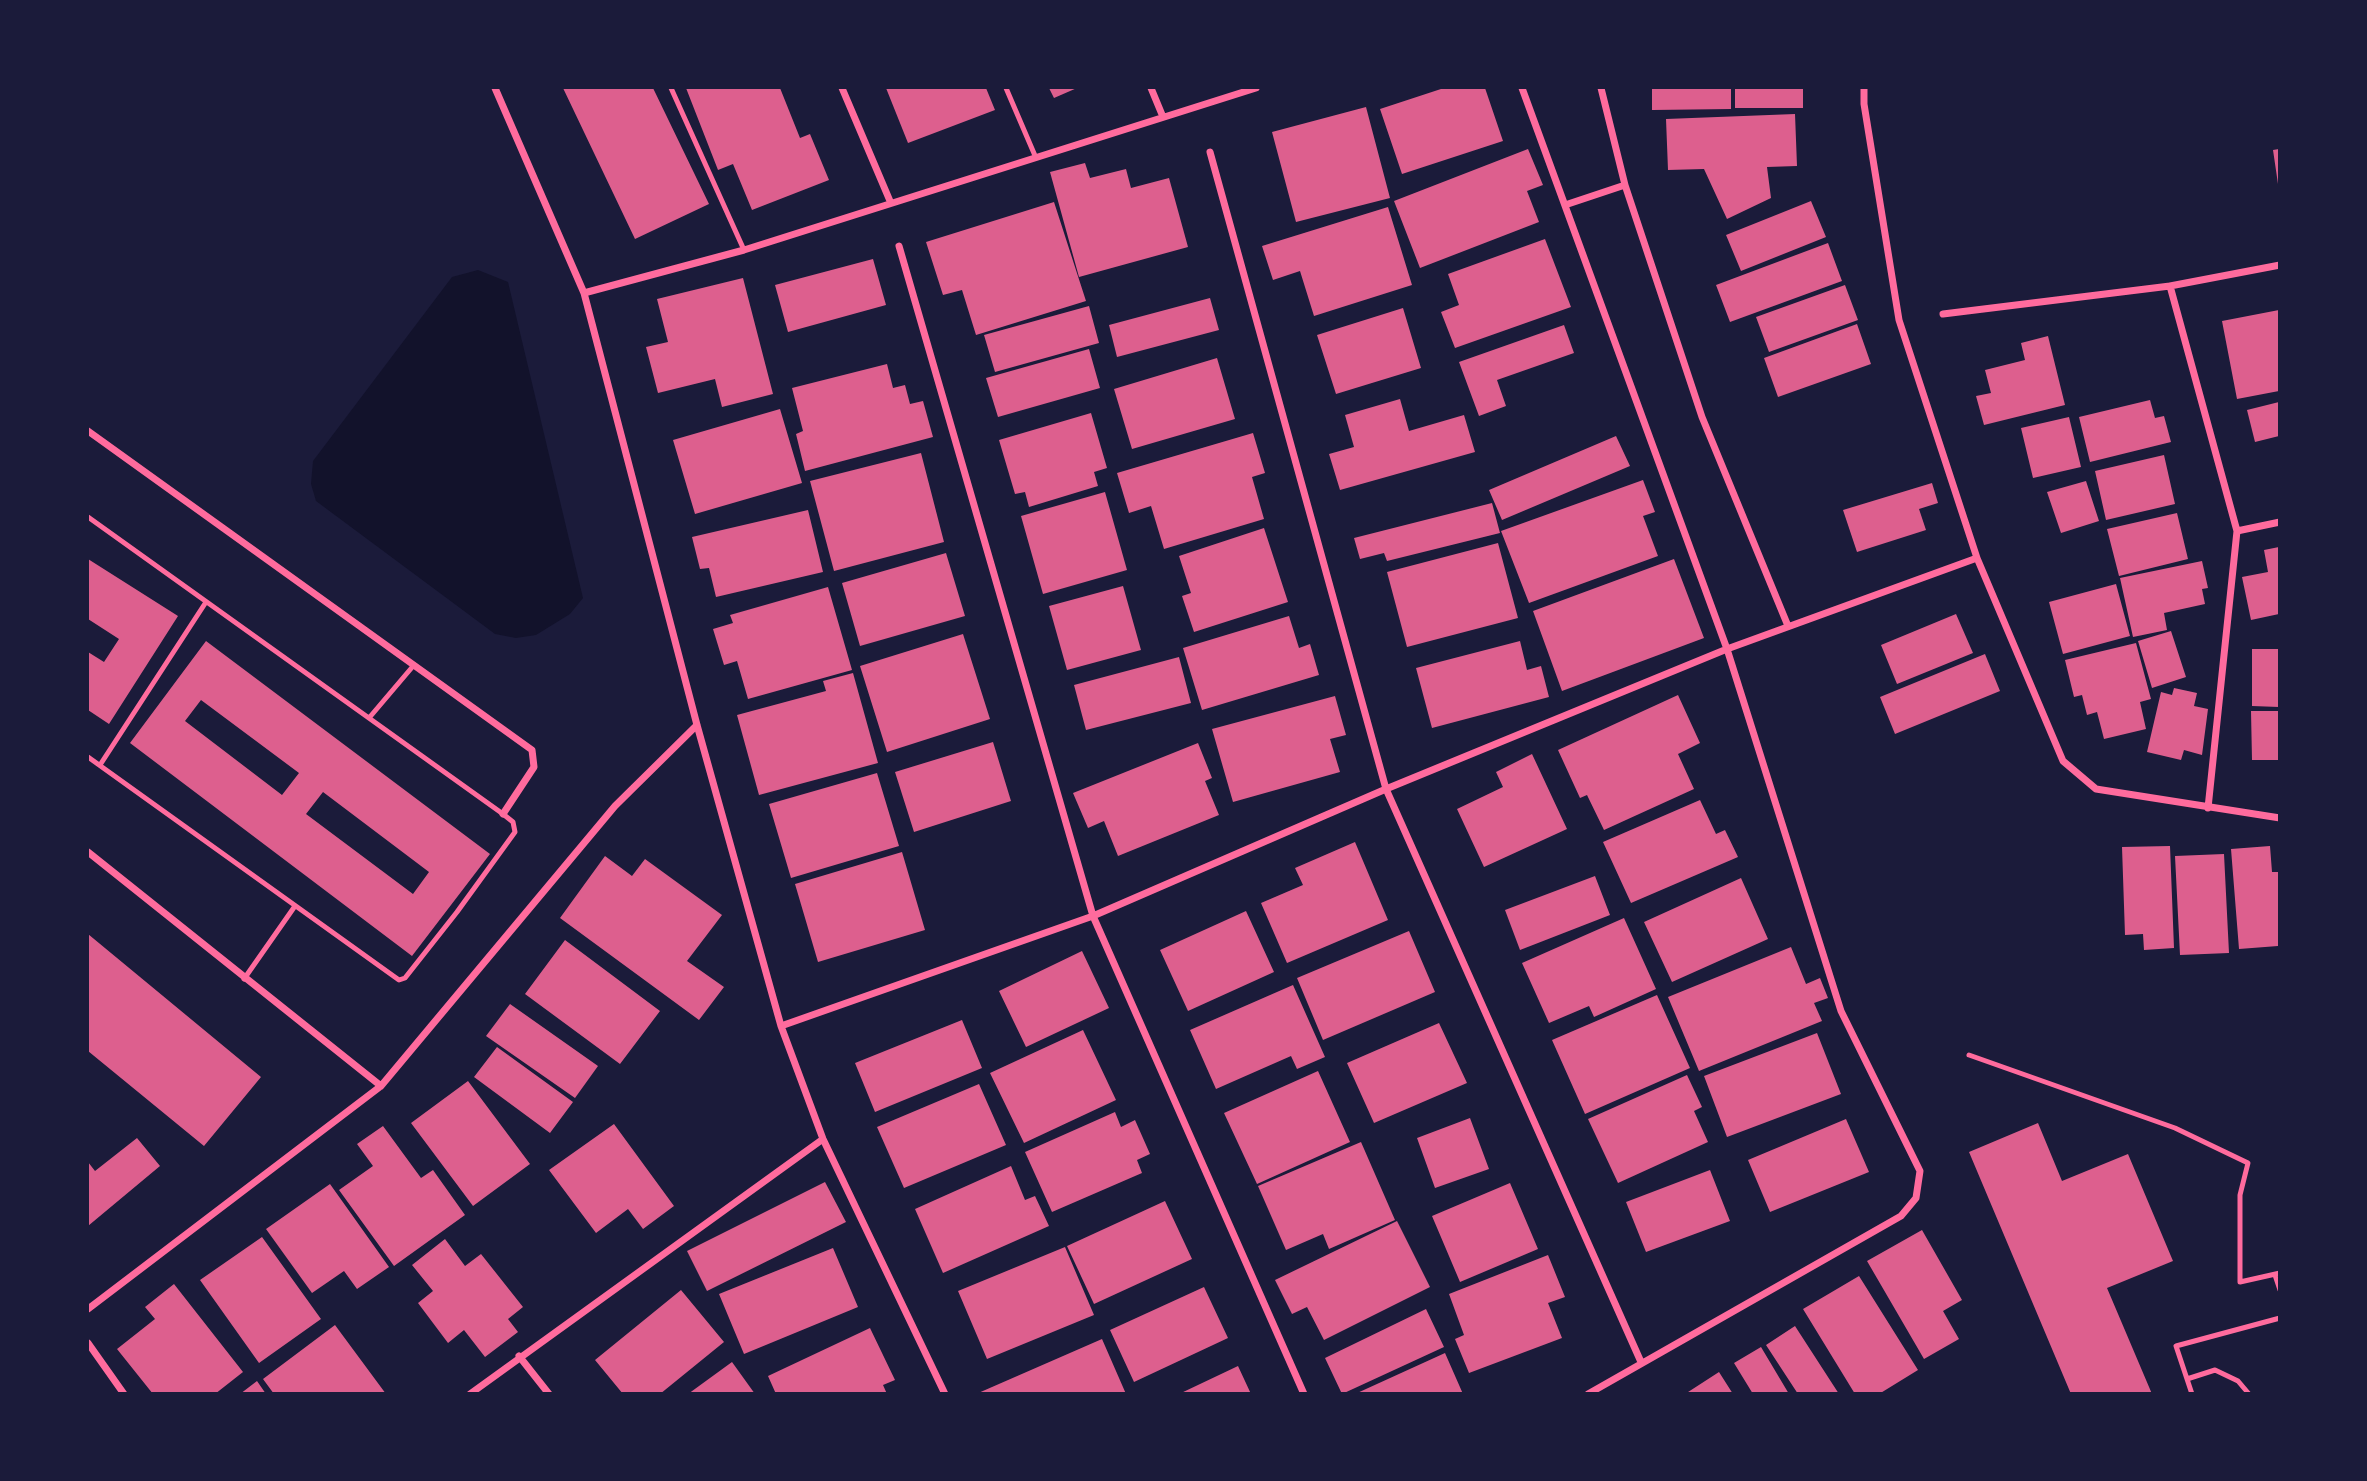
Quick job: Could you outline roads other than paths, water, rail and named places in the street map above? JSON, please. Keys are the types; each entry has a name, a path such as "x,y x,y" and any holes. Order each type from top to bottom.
{"street":[{"path":"495,88 584,293 697,725 781,1026 823,1139 945,1394"},
{"path":"842,88 890,201"},
{"path":"1152,88 1163,117"},
{"path":"584,293 744,250 890,201 1256,88"},
{"path":"1522,88 1727,649 1842,1011 1920,1171 1916,1198 1901,1216 1588,1394"},
{"path":"1601,88 1625,185 1702,417 1787,626"},
{"path":"1864,88 1864,104 1899,320 1977,558 2063,761 2095,789 2280,818"},
{"path":"1210,152 1386,789 1642,1362"},
{"path":"1565,205 1625,185"},
{"path":"899,246 1093,916 1304,1394"},
{"path":"1944,314 2170,286 2280,265"},
{"path":"2170,286 2237,531 2208,808"},
{"path":"88,431 532,750 534,767 503,814"},
{"path":"2237,531 2280,522"},
{"path":"781,1026 1093,916 1386,789 1727,649 1977,558"},
{"path":"88,1309 381,1086 615,806 697,725"},
{"path":"88,852 381,1086"},
{"path":"470,1394 519,1356 823,1139"},
{"path":"88,1343 124,1394"},
{"path":"519,1356 549,1394"}],"lane":[{"path":"671,88 744,250"},
{"path":"1006,88 1036,158"},
{"path":"88,517 503,814 513,822 515,832 405,978 394,979 88,757"},
{"path":"100,765 206,602"},
{"path":"369,719 414,665"},
{"path":"244,979 295,906"},
{"path":"1969,1055 2175,1128 2249,1163 2240,1195 2240,1282 2277,1274 2280,1290"},
{"path":"2192,1394 2176,1346 2280,1318"},
{"path":"2187,1379 2215,1370 2238,1381 2249,1394"}]}
